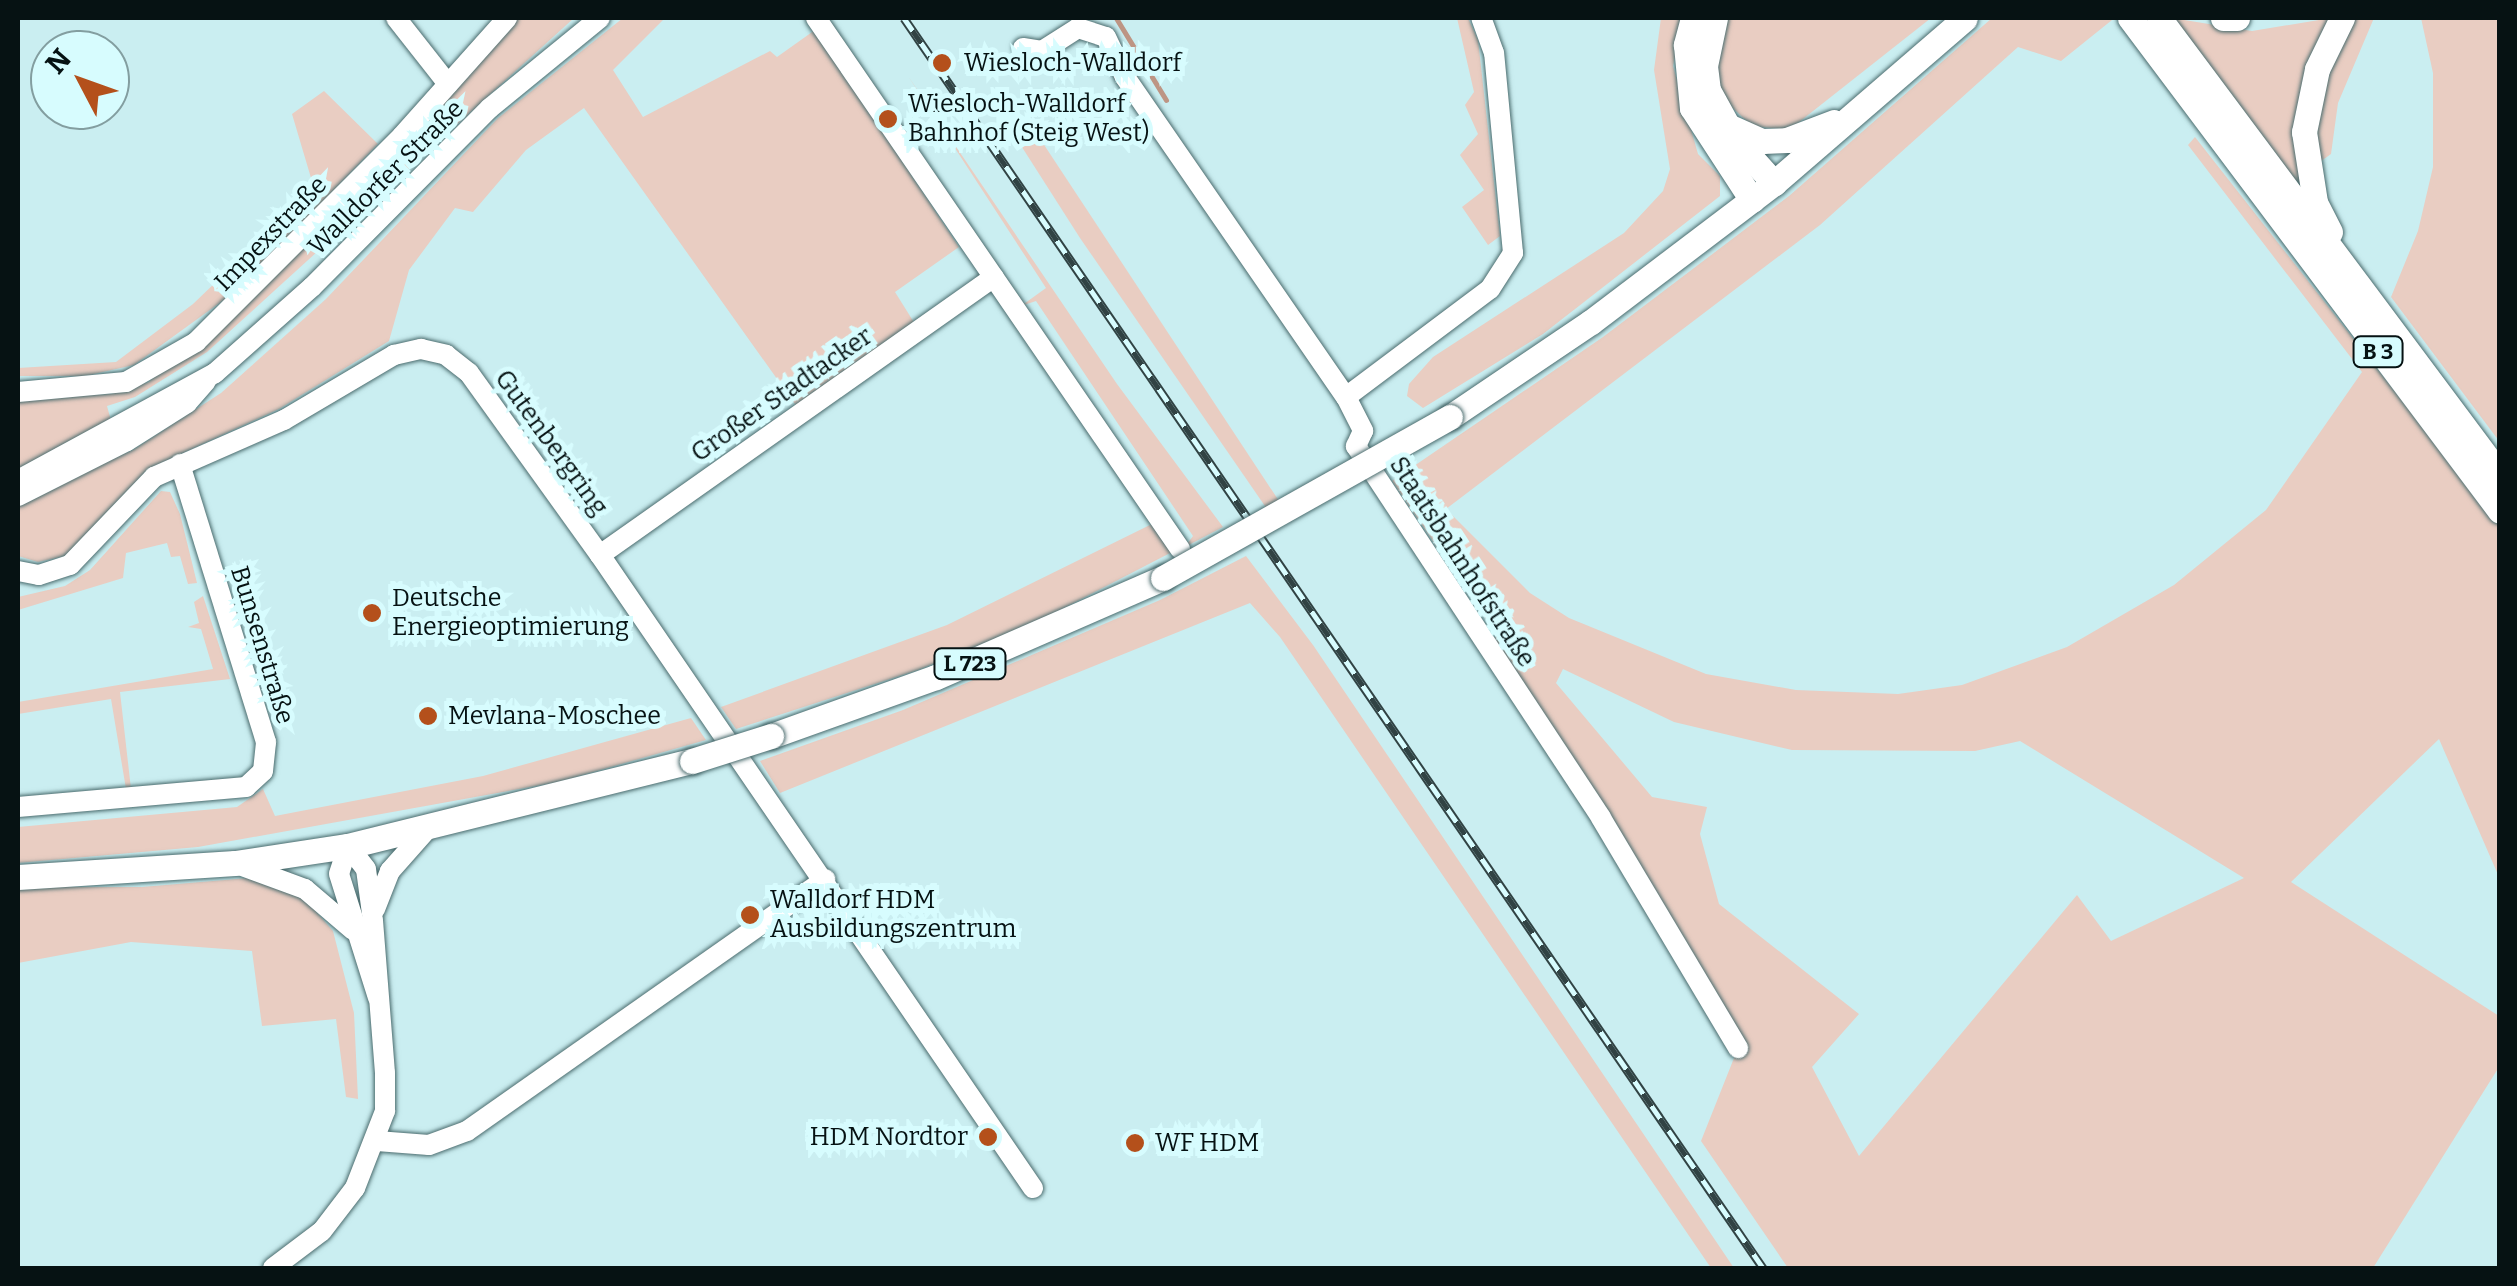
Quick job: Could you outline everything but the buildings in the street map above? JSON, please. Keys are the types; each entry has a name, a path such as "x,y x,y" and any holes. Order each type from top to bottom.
{"main road":[{"path":"1693,18 1686,45 1692,108 1752,200"},
{"path":"1715,18 1704,66 1725,125 1774,183"},
{"name":"L 723","path":"18,877 235,863 348,846 692,761 936,677 1163,578 1450,417 1774,183 1965,18"},
{"name":"B 3","path":"2130,18 2500,511"},
{"name":"B 3","path":"2159,18 2355,286 2500,475"},
{"path":"2223,18 2237,18"},
{"path":"2342,18 2316,69 2304,132 2316,202 2355,286"},
{"path":"1725,125 1762,140 1787,140 1857,112"}],"street":[{"path":"396,18 448,84"},
{"name":"Impexstraße","path":"18,392 109,386 163,366 233,310 507,18"},
{"name":"Walldorfer Straße","path":"18,496 128,441 188,403 210,376 312,288 490,108 600,18"},
{"path":"816,18 1180,548"},
{"path":"1346,397 1490,288 1513,253 1494,53 1481,18"},
{"name":"Staatsbahnhofstraße","path":"1023,48 1042,51 1078,28 1106,37 1125,77 1346,397 1362,431 1356,446 1602,818 1738,1048"},
{"name":"Großer Stadtacker","path":"600,555 994,277"},
{"name":"Gutenbergring","path":"18,570 39,575 70,565 154,477 284,420 394,355 435,350 470,372 824,880 1032,1188"},
{"name":"Walldorfer Straße","path":"18,480 210,376"},
{"name":"Bunsenstraße","path":"18,807 246,787 264,771 266,742 180,464"},
{"path":"365,927 390,871 429,827"},
{"path":"273,1268 322,1231 355,1188 377,1141 385,1073 378,998 365,927 366,869 348,846"},
{"path":"235,863 305,889 365,927"},
{"path":"377,1141 429,1146 467,1130 824,880"}],"shaded area":[{"path":"512,18 574,18 207,352 135,397 107,406 112,424 18,472 18,399 110,394 149,382"},
{"path":"623,18 665,18 613,70 643,117 770,51 777,57 815,30 959,247 895,292 915,324 797,407 584,108 526,150 473,212 455,208 409,270 389,341 279,409 148,469 65,556 38,562 18,556 18,501 133,450 221,393 326,299 498,118"},
{"path":"1457,18 1468,18 1478,40 1500,236 1488,245 1462,207 1484,190 1460,155 1478,134 1465,105 1474,92"},
{"path":"1661,18 1684,18 1673,66 1698,154 1720,176 1720,196 1543,334 1423,408 1407,396 1409,384 1433,357 1624,233 1663,191 1670,169 1654,70"},
{"path":"1725,18 1931,18 1789,130 1752,126 1723,99 1715,80"},
{"path":"1992,18 2112,20 2061,61 2018,47 1820,225 1446,509 1530,593 1569,618 1706,674 1796,690 1898,694 1962,685 2067,647 2174,585 2266,510 2362,372 2188,145 2195,137 2499,524 2499,877 2439,739 2291,882 2499,1016 2499,1067 2373,1268 1788,1268 1701,1141 1736,1053 1490,643 1497,635 1392,481 1603,337 1789,196","holes":["1563,669 1674,722 1792,750 1975,751 2020,741 2244,878 2111,941 2077,895 1859,1156 1812,1067 1859,1014 1719,904 1700,834 1707,807 1652,797 1556,683"]},
{"path":"2172,18 2252,31 2331,18 2298,196"},
{"path":"2354,18 2374,18 2338,103 2331,154 2317,164 2314,133 2322,86"},
{"path":"2421,18 2499,18 2499,441 2391,297 2418,231 2433,167 2433,73"},
{"path":"908,76 1117,384 1223,527 1185,547 1193,536 1036,301 1021,306 1046,288"},
{"path":"324,91 378,144 236,291 134,365 85,376 18,376 18,368 116,362 193,304 314,188 292,114"},
{"path":"1029,122 1279,501 1267,509 1080,238 1013,133"},
{"path":"161,491 170,492 180,514 197,583 188,584 180,556 171,557 167,543 126,553 123,578 18,610 18,597 65,586 90,570"},
{"path":"1156,522 1174,551 1035,623 918,670 736,729 721,707 947,625"},
{"path":"1246,556 1313,645 1734,1268 1711,1268 1280,637 1250,603 780,793 760,761 903,710 1160,600"},
{"path":"203,596 230,679 120,692 131,789 126,789 111,699 18,714 18,702 213,669 201,629 188,627 199,623 194,602"},
{"path":"691,718 706,740 558,782 198,847 18,863 18,827 237,807 263,789 275,816 483,776"},
{"path":"248,878 305,899 333,931 354,1013 358,1099 346,1097 336,1019 262,1026 252,951 131,942 18,963 18,887 142,887"}],"waterway":[{"path":"1116,18 1166,100"}],"railway":[{"path":"904,18 1763,1268"}],"place":[{"name":"Wiesloch-Walldorf","path":"942,63"},
{"name":"Wiesloch-Walldorf Bahnhof (Steig West)","path":"888,119"},
{"name":"Deutsche Energieoptimierung","path":"372,613"},
{"name":"Mevlana-Moschee","path":"428,716"},
{"name":"Walldorf HDM Ausbildungszentrum","path":"750,915"},
{"name":"HDM Nordtor","path":"988,1137"},
{"name":"WF HDM","path":"1135,1143"}]}
